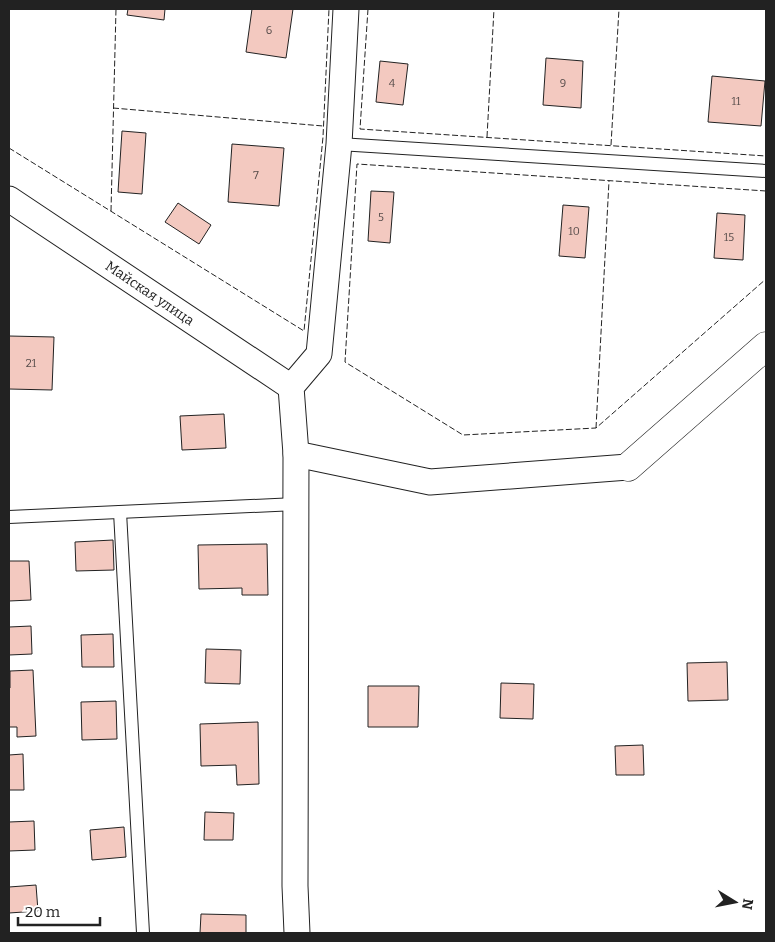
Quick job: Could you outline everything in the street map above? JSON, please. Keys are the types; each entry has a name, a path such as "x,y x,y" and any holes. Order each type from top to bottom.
{"street":[{"path":"297,933 295,886 296,454 291,387 319,354 339,144 346,9"},
{"name":"Майская улица","path":"9,199 291,387"},
{"path":"296,454 430,482 628,467 766,346"}],"lane":[{"path":"339,144 766,171"},
{"path":"9,517 296,504"},
{"path":"120,512 144,933"}],"building":[{"path":"128,9 165,9 164,20 127,15"},
{"path":"252,9 293,9 286,58 246,52"},
{"path":"546,58 583,61 581,108 543,105"},
{"path":"380,61 408,64 403,105 376,102"},
{"path":"712,76 765,81 761,126 708,122"},
{"path":"122,131 146,133 142,194 118,192"},
{"path":"232,144 284,148 279,206 228,202"},
{"path":"371,191 394,192 390,243 368,241"},
{"path":"178,203 211,225 199,244 165,222"},
{"path":"563,205 589,207 585,258 559,256"},
{"path":"717,213 745,215 743,260 714,258"},
{"path":"9,336 54,337 52,390 9,389"},
{"path":"224,414 226,448 182,450 180,416"},
{"path":"113,540 114,570 76,571 75,542"},
{"path":"267,544 268,595 242,595 242,588 199,589 198,545"},
{"path":"9,561 29,561 31,600 9,601"},
{"path":"31,626 32,654 9,655 9,627"},
{"path":"113,634 114,667 82,667 81,635"},
{"path":"206,649 241,650 240,684 205,683"},
{"path":"727,662 728,700 688,701 687,663"},
{"path":"33,670 36,736 17,737 17,727 9,727 10,671"},
{"path":"501,683 534,684 533,719 500,718"},
{"path":"368,686 419,686 418,727 368,727"},
{"path":"116,701 117,739 82,740 81,702"},
{"path":"258,722 259,784 237,785 236,765 201,766 200,724"},
{"path":"643,745 644,775 616,775 615,746"},
{"path":"23,754 24,790 9,790 9,755"},
{"path":"205,812 234,813 233,840 204,840"},
{"path":"34,821 35,850 9,851 9,822"},
{"path":"124,827 126,857 92,860 90,830"},
{"path":"36,885 38,911 9,913 9,887"},
{"path":"201,914 246,915 246,933 200,933"}],"fence":[{"path":"111,211 116,9"},
{"path":"9,148 304,331 323,137 329,9"},
{"path":"368,9 360,129 766,156"},
{"path":"487,137 494,9"},
{"path":"611,145 619,9"},
{"path":"113,108 323,126"},
{"path":"766,191 357,164 345,362 463,435 596,428 766,279"},
{"path":"596,428 609,181"}]}
